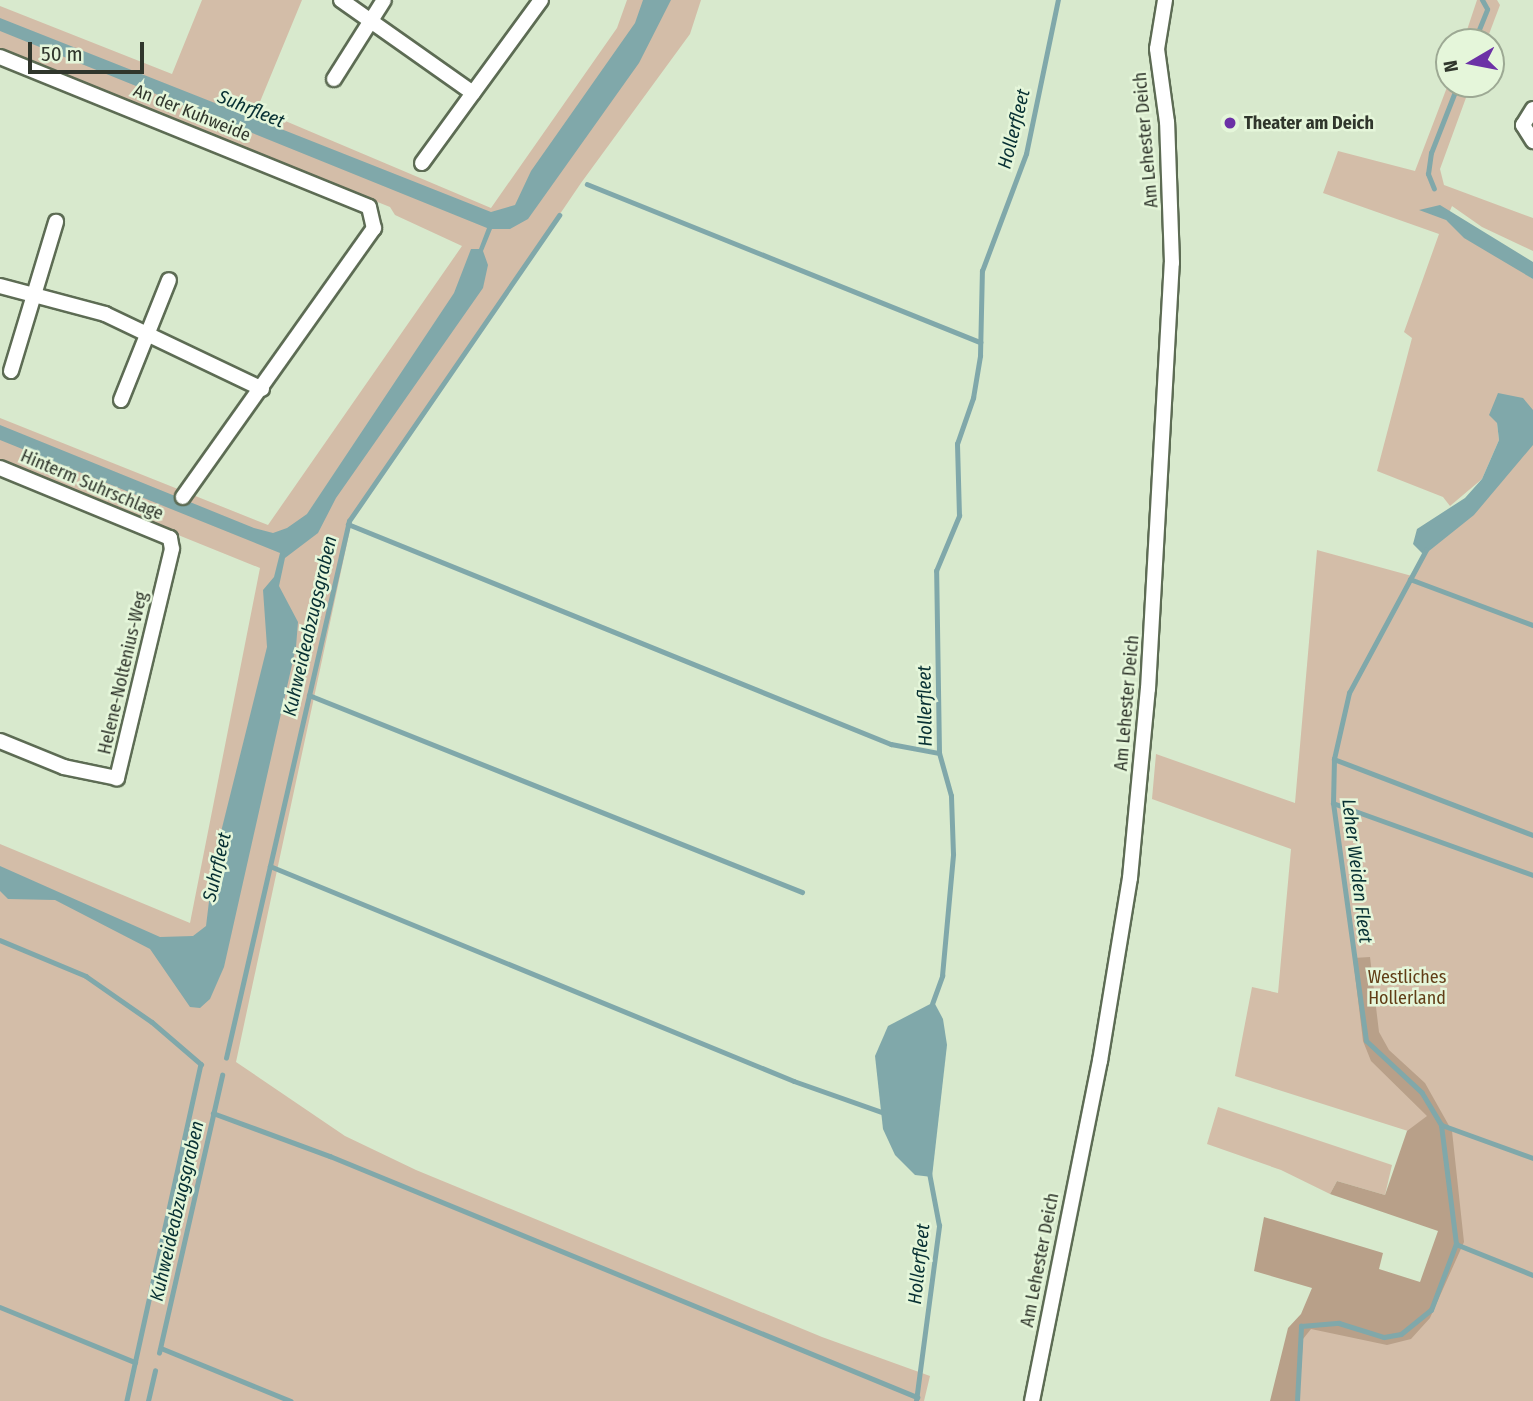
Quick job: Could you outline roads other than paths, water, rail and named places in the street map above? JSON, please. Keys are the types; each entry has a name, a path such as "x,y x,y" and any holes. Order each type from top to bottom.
{"street":[{"path":"341,0 473,93"},
{"path":"334,79 384,0"},
{"path":"422,163 541,0"},
{"name":"Am Lehester Deich","path":"1032,1401 1100,1061 1130,878 1148,688 1172,263 1167,122 1157,49 1164,0"},
{"name":"An der Kuhweide","path":"1,59 369,207 374,228 262,389"},
{"path":"1533,109 1523,125 1533,141"},
{"path":"10,371 56,222"},
{"path":"121,400 149,338 169,281"},
{"path":"0,286 105,314 144,330 149,338 262,389"},
{"path":"183,497 247,411 251,396 262,389"},
{"name":"Hinterm Suhrschlage","path":"0,468 170,538"},
{"name":"Helene-Noltenius-Weg","path":"0,741 64,767 117,778 172,549 170,538"}],"water":[{"name":"Suhrfleet","path":"643,0 671,0 639,63 528,219 510,229 492,229 483,251 488,265 483,288 336,498 318,533 285,558 279,586 298,622 296,647 224,967 210,999 200,1008 190,1007 150,949 55,900 8,899 0,891 0,866 160,937 193,936 206,926 214,860 267,647 263,590 274,577 280,553 0,440 0,425 254,528 273,533 287,528 307,514 454,293 471,249 479,249 487,228 0,31 0,18 491,212 515,205 531,171 635,23"},
{"path":"1440,205 1533,262 1533,279 1464,238 1446,220 1419,210"},
{"path":"1498,393 1523,398 1533,410 1533,445 1474,515 1424,555 1413,544 1417,529 1465,498 1482,479 1499,440 1497,423 1489,415"},
{"path":"934,1002 943,1019 947,1045 932,1177 915,1175 895,1155 883,1129 875,1056 888,1026"}],"waterway":[{"name":"Hollerfleet","path":"932,1004 942,976 953,854 951,796 939,753 936,571 959,516 957,444 973,398 980,356 982,271 1026,154 1058,0"},
{"path":"1480,28 1487,9 1482,0"},
{"path":"1434,189 1428,174 1431,153 1453,98"},
{"path":"587,184 980,342"},
{"name":"Kuhweideabzugsgraben","path":"226,1058 349,521 559,215"},
{"path":"348,524 891,744 939,753"},
{"name":"Leher Weiden Fleet","path":"1297,1401 1301,1326 1339,1323 1384,1337 1401,1334 1431,1310 1456,1244 1441,1125 1422,1093 1366,1041 1333,803 1334,759 1349,693 1426,550"},
{"path":"1410,579 1533,625"},
{"path":"309,695 802,892"},
{"path":"1334,759 1533,835"},
{"path":"1333,803 1533,875"},
{"path":"270,866 794,1081 885,1113"},
{"path":"0,940 86,976 152,1022 201,1064 127,1401"},
{"name":"Kuhweideabzugsgraben","path":"159,1353 222,1075"},
{"path":"213,1113 330,1156 917,1397"},
{"path":"1442,1125 1533,1158"},
{"name":"Hollerfleet","path":"916,1401 939,1226 929,1173"},
{"path":"1456,1244 1533,1275"},
{"path":"0,1307 135,1362"},
{"path":"161,1348 291,1401"},
{"name":"Kuhweideabzugsgraben","path":"148,1401 155,1371"}],"place":[{"name":"Theater am Deich","path":"1230,123"}],"park label":[{"name":"Westliches Hollerland","path":"1407,988"}]}
